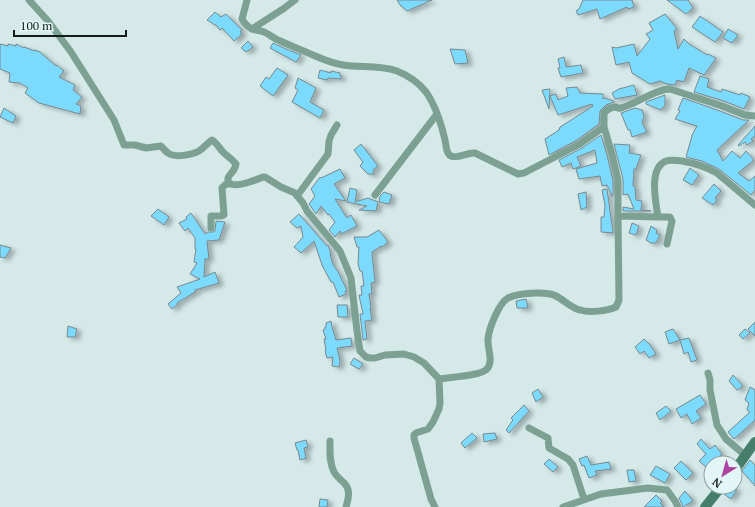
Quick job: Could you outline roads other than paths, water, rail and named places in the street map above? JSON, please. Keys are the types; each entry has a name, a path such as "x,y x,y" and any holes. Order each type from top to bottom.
{"main road":[{"path":"743,460 755,442"},
{"path":"705,507 715,495"}],"street":[{"path":"29,0 48,21 71,52 114,120 124,145 135,145 146,148 161,146 167,153 173,156 188,155 200,150 213,141 225,154 232,158 236,164 235,169 228,177 231,184"},
{"path":"247,0 242,19 244,24 252,29 264,32 277,40 330,62 344,65 387,67 412,79 426,92 437,114 448,154 451,156 461,156 475,153 518,174 524,173 580,144 604,127"},
{"path":"252,29 284,9 295,0"},
{"path":"439,379 478,374 487,369 490,361 488,340 495,316 507,299 518,294 544,294 555,296 580,310 611,310 616,307 619,300 618,180 604,127 605,111 613,107 620,108 663,90 670,89 755,116"},
{"path":"375,195 437,114"},
{"path":"297,196 328,154 331,134 337,125"},
{"path":"658,217 655,198 656,174 657,170 662,164 669,160 688,162 710,169 717,173 755,205"},
{"path":"211,228 211,216 224,215 222,188 226,184 244,184 265,177 281,187 295,193 307,211 340,251 351,278 356,330 360,351 366,357 370,358 385,355 404,354 414,357 424,363 439,379 439,409 428,429 414,434 431,499 435,507"},
{"path":"618,216 670,218 672,221 667,244"},
{"path":"708,373 717,425 726,438 746,456"},
{"path":"529,428 548,438 550,448 568,459 574,465 584,499"},
{"path":"330,441 331,465 336,475 346,484 349,490 346,507"},
{"path":"562,507 601,494 648,488 665,489 669,492 678,507"}]}
